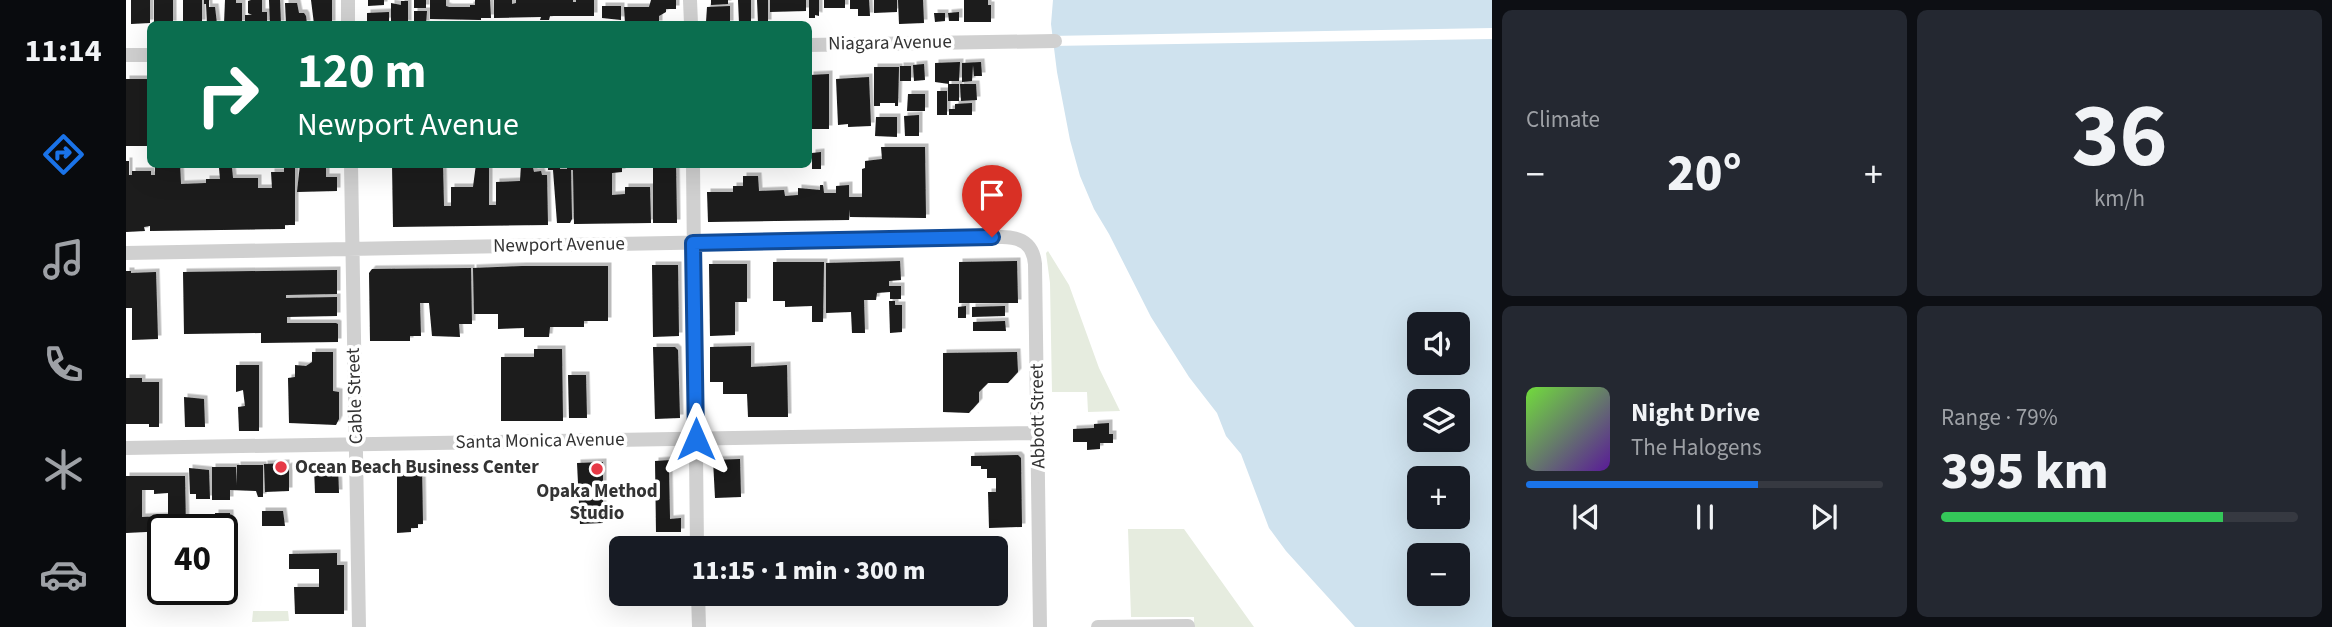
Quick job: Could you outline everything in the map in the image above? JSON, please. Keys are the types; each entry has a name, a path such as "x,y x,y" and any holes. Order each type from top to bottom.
{"street":[{"path":"348,0 348,21"},
{"path":"690,0 691,21"},
{"name":"Niagara Avenue","path":"812,45 1055,41"},
{"path":"126,55 147,55"},
{"name":"Cable Street","path":"351,168 359,627"},
{"path":"693,168 697,536"},
{"name":"Newport Avenue","path":"126,253 992,237"},
{"name":"Abbott Street","path":"992,237 1009,237 1024,241 1034,254 1040,627"},
{"name":"Santa Monica Avenue","path":"126,448 1038,433"},
{"path":"698,606 699,627"},
{"path":"1098,627 1188,626"}],"shaded area":[{"path":"1048,251 1069,285 1099,368 1120,411 1088,412 1087,392 1052,392"},
{"path":"1128,529 1184,529 1254,627 1194,627 1194,617 1131,617"},
{"path":"253,611 288,611 289,621 252,622"}],"water":[{"path":"1053,0 1492,0 1492,627 1355,627 1286,551 1269,528 1241,454 1226,436 1217,413 1189,377 1151,317 1094,209 1080,176 1070,140 1051,24"}],"pier":[{"path":"1492,28 1492,39 1050,46 1049,36"}],"building":[{"path":"131,0 150,0 150,21 131,24"},
{"path":"154,0 173,0 173,21 154,21"},
{"path":"183,0 202,0 202,21 183,21"},
{"path":"204,0 209,0 209,7 215,7 217,21 207,21"},
{"path":"225,0 242,3 242,21 224,21"},
{"path":"262,0 262,12 267,12 267,21 245,21 245,15 252,15 248,13 248,1"},
{"path":"269,0 280,0 281,21 270,21"},
{"path":"311,0 332,0 332,21 314,21"},
{"path":"368,0 384,0 384,5 368,6"},
{"path":"414,0 426,0 426,8 414,8"},
{"path":"430,0 446,0 446,6 449,7 470,7 475,5 475,0 490,0 491,18 430,19"},
{"path":"494,0 512,0 512,4 516,3 516,0 594,0 594,16 550,16 549,20 540,20 541,17 494,18"},
{"path":"651,0 676,0 676,9 666,9 666,12 659,16 659,21 625,21 624,7 649,7"},
{"path":"711,0 728,0 728,4 711,5"},
{"path":"738,0 751,0 751,21 739,21"},
{"path":"757,0 768,0 768,21 758,21"},
{"path":"770,0 806,0 806,11 770,12"},
{"path":"809,0 819,0 819,16 815,15 815,18 809,18"},
{"path":"824,0 845,0 845,8 824,8"},
{"path":"850,0 869,0 870,16 858,16 858,9 850,9"},
{"path":"874,0 897,0 897,12 874,13"},
{"path":"898,0 923,0 924,23 899,24"},
{"path":"964,0 988,0 988,5 991,5 991,22 964,22"},
{"path":"401,1 408,1 408,21 391,21 391,3 401,5"},
{"path":"285,3 297,3 299,13 304,13 307,21 286,21"},
{"path":"602,6 621,6 621,20 602,18"},
{"path":"730,6 730,21 706,21 707,7"},
{"path":"414,11 427,11 426,21 414,21"},
{"path":"389,12 389,21 367,21 367,13"},
{"path":"959,12 959,21 949,21 948,13"},
{"path":"934,13 945,13 945,21 935,22"},
{"path":"960,62 959,81 949,81 949,84 935,82 935,63"},
{"path":"981,62 982,76 974,76 973,65 972,81 962,82 962,63"},
{"path":"924,64 925,80 914,81 913,65"},
{"path":"900,66 911,66 911,81 900,81"},
{"path":"874,67 899,67 898,106 895,106 895,103 880,103 880,106 874,106"},
{"path":"829,74 829,129 812,129 812,75"},
{"path":"869,77 871,126 838,125 836,79"},
{"path":"126,79 147,79 147,146 126,146"},
{"path":"948,84 959,84 959,101 948,101"},
{"path":"960,84 976,84 977,100 961,101"},
{"path":"937,91 947,91 947,115 937,115"},
{"path":"908,94 925,94 925,111 907,111"},
{"path":"972,103 972,115 949,115 949,109 955,109 955,104"},
{"path":"919,115 919,136 905,136 904,116"},
{"path":"876,117 897,117 897,137 875,136"},
{"path":"881,147 925,147 926,218 850,217 850,209 849,220 708,222 707,192 733,192 733,186 743,186 743,176 758,176 759,191 784,190 785,196 798,195 798,188 820,190 820,185 823,185 824,193 836,193 836,186 849,185 849,197 862,197 862,169 865,168 865,161 882,159"},
{"path":"821,152 821,169 812,169 812,153"},
{"path":"126,161 129,161 129,175 132,175 132,171 151,171 151,175 155,175 155,168 180,168 181,184 206,183 206,179 220,179 219,168 232,168 233,178 258,178 258,188 272,188 271,172 284,172 284,168 295,168 295,225 285,225 285,229 150,231 150,226 144,227 145,231 126,232"},
{"path":"300,168 326,168 326,177 337,177 337,191 297,192"},
{"path":"392,168 443,168 444,206 451,206 451,187 473,187 475,168 489,168 489,205 496,205 496,182 520,181 521,168 533,168 534,172 541,171 542,175 547,175 548,225 393,227"},
{"path":"622,168 622,172 612,173 612,195 625,194 625,187 650,187 651,223 574,224 571,170 572,219 570,223 557,223 553,170 548,170"},
{"path":"653,168 676,168 677,223 653,223"},
{"path":"900,261 901,280 889,281 889,286 901,286 901,299 890,299 890,292 877,293 876,300 864,300 865,333 852,333 851,312 826,313 826,263"},
{"path":"1017,261 1018,303 959,303 959,262"},
{"path":"773,262 824,262 823,322 812,322 812,306 785,307 785,301 773,301"},
{"path":"709,264 747,264 747,302 735,302 735,335 710,336"},
{"path":"652,265 678,265 679,336 653,337"},
{"path":"608,266 608,321 584,321 584,327 550,327 549,337 524,337 524,328 498,329 498,314 474,314 473,268"},
{"path":"471,268 472,324 459,324 460,337 432,336 429,303 420,303 421,336 410,336 410,341 370,341 369,273 372,269"},
{"path":"337,270 337,294 286,295 286,298 337,297 337,316 287,317 287,323 336,323 338,342 261,343 261,333 184,334 183,272"},
{"path":"126,271 156,272 158,339 132,340 132,308 126,308"},
{"path":"889,301 902,305 902,332 890,333"},
{"path":"966,306 966,318 958,318 958,307"},
{"path":"1005,306 1005,316 972,317 972,307"},
{"path":"1005,321 1006,331 973,331 973,322"},
{"path":"751,346 751,367 787,365 788,417 748,417 747,394 723,394 723,382 710,382 710,347"},
{"path":"653,347 675,347 678,350 680,418 655,419"},
{"path":"534,349 562,349 563,421 501,421 501,357 534,357"},
{"path":"312,352 333,352 333,391 339,392 339,419 336,425 289,423 288,378 295,377 295,365 306,366 312,362"},
{"path":"1017,352 1018,372 1008,383 988,383 979,392 979,402 969,413 943,412 943,353"},
{"path":"236,365 259,365 259,431 239,431 238,407 245,406 243,390 236,392"},
{"path":"568,375 586,375 587,418 569,418"},
{"path":"126,378 159,382 159,427 126,424"},
{"path":"184,397 204,399 205,427 185,427"},
{"path":"1109,423 1109,434 1113,434 1113,443 1100,443 1100,449 1087,450 1087,442 1073,442 1073,429 1094,428 1094,424"},
{"path":"1018,455 1021,458 1022,527 989,528 988,492 996,492 996,478 987,478 987,469 981,469 981,466 971,466 971,456"},
{"path":"740,459 741,497 715,498 713,460"},
{"path":"671,460 670,519 681,518 681,532 656,532 655,461"},
{"path":"603,462 603,523 580,524 577,463"},
{"path":"286,463 286,467 289,466 289,491 265,492 264,464"},
{"path":"237,465 263,465 263,497 258,497 256,491 230,490 230,500 212,500 212,467 236,467 237,485"},
{"path":"397,466 422,466 423,524 418,524 418,528 411,528 411,532 397,533"},
{"path":"314,467 338,467 339,493 315,493"},
{"path":"189,468 209,470 210,499 196,499 196,494 190,494"},
{"path":"126,476 185,476 186,514 168,514 168,493 154,494 154,490 142,490 142,517 147,517 147,532 126,533"},
{"path":"262,511 283,511 285,526 262,526"},
{"path":"337,553 337,565 344,565 344,614 295,614 294,587 319,587 319,569 289,569 289,554"}],"place":[{"name":"Ocean Beach Business Center","path":"281,467"},
{"name":"Opaka Method Studio","path":"597,469"}],"route":[{"path":"696,439 693,243 992,237"}]}
